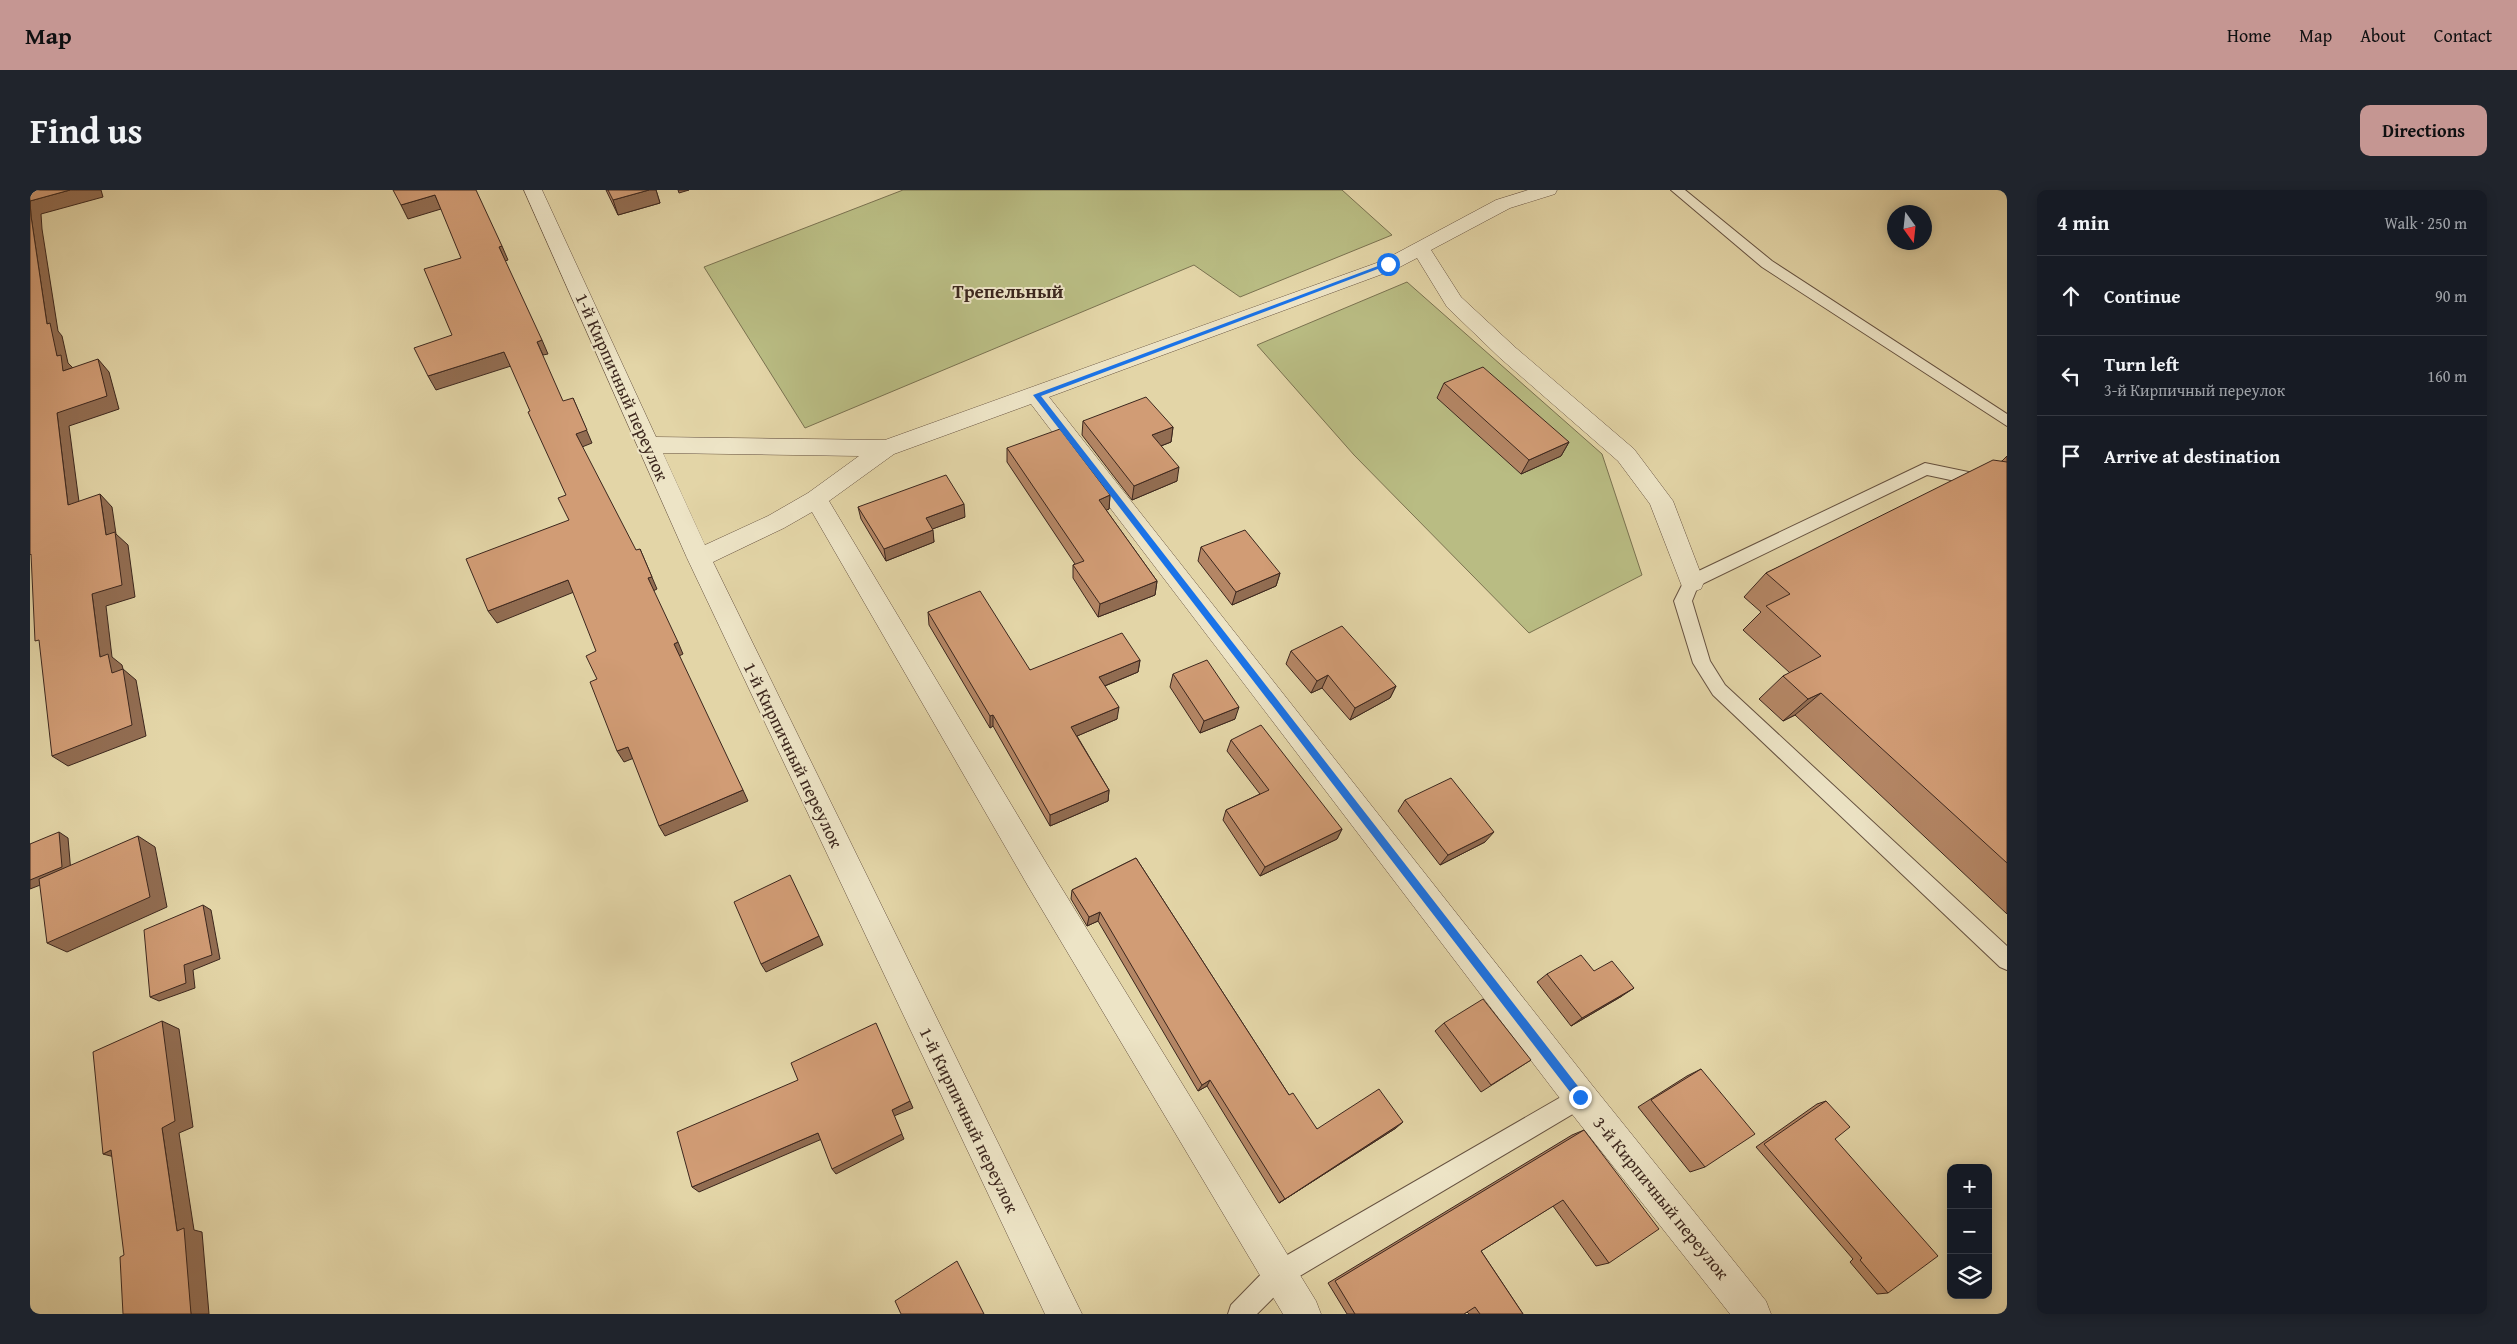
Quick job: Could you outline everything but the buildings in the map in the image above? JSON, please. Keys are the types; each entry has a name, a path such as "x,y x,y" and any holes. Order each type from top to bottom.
{"street":[{"name":"1-й Кирпичный переулок","path":"533,190 699,558 1064,1314"},
{"path":"699,558 776,522 816,499 886,448 1036,395 1388,264 1420,248 1496,199 1548,190"},
{"path":"1420,248 1454,302 1508,353 1626,455 1661,501 1692,582"},
{"name":"3-й Кирпичный переулок","path":"1036,395 1580,1097 1753,1314"},
{"path":"648,445 886,448"},
{"path":"816,499 1038,876 1303,1314"}],"lane":[{"path":"1677,190 1767,264 2007,421"},
{"path":"2007,486 1925,469 1692,582 1683,601 1702,663 1719,690 2007,960"},
{"path":"1240,1314 1279,1274 1580,1097"}],"green space":[{"path":"903,190 1342,190 1392,235 1240,297 1194,265 805,428 704,267"},
{"path":"1407,282 1602,454 1642,575 1529,633 1354,455 1257,345"}],"district":[{"name":"Трепельный","path":"1008,291"}],"route":[{"path":"1388,264 1036,395 1580,1097"}]}
